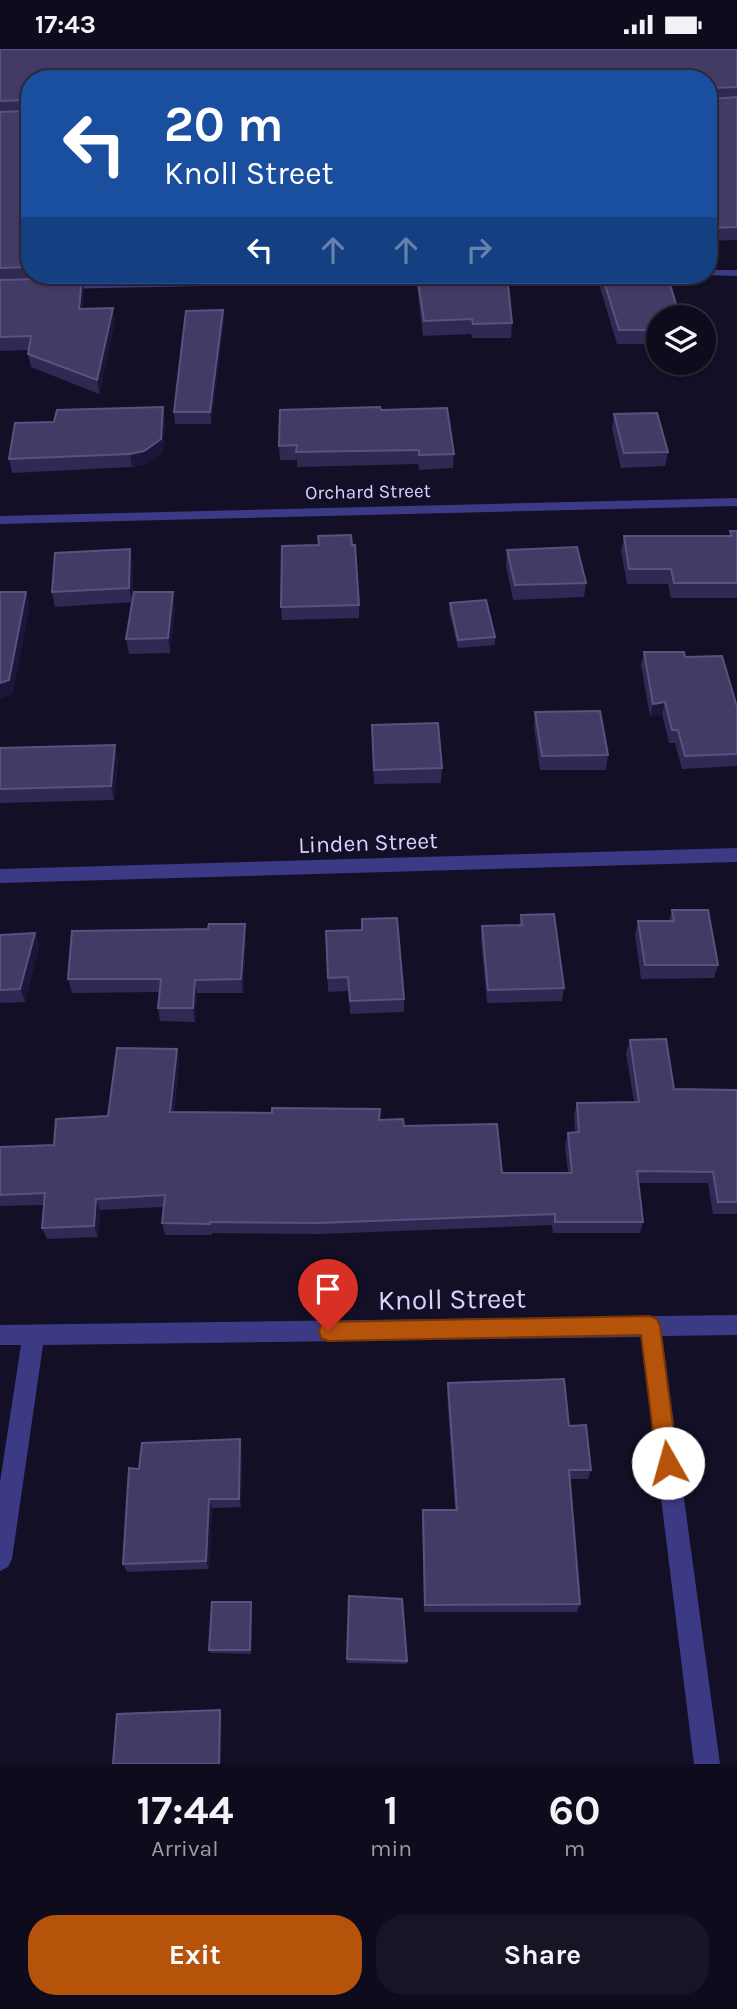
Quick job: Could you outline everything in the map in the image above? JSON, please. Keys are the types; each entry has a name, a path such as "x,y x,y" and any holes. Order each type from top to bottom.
{"street":[{"path":"717,273 737,273"},
{"path":"41,286 145,284"},
{"name":"Orchard Street","path":"0,520 737,502"},
{"name":"Linden Street","path":"0,876 737,855"},
{"name":"Knoll Street","path":"0,1335 737,1325"},
{"path":"650,1326 706,1764"},
{"path":"0,1559 33,1336"}],"building":[{"path":"0,49 737,49 737,87 717,88 717,70 21,70 21,100 0,101"},
{"path":"737,97 737,227 717,228 717,99"},
{"path":"21,111 21,267 0,268 0,112"},
{"path":"21,279 21,284 81,284 79,309 113,308 97,380 28,354 31,336 0,337 0,280"},
{"path":"418,284 508,284 512,323 473,324 472,319 424,321"},
{"path":"605,284 670,284 676,305 646,305 646,330 619,330"},
{"path":"223,310 210,412 174,412 186,311"},
{"path":"163,407 161,439 144,451 130,454 9,459 15,423 54,422 57,410"},
{"path":"380,407 381,410 447,408 454,454 419,455 419,450 296,452 297,445 279,446 280,410"},
{"path":"657,413 668,452 624,453 614,414"},
{"path":"730,531 737,531 737,583 674,583 671,569 629,569 624,536 732,536"},
{"path":"351,535 352,545 355,545 359,605 281,607 282,546 319,545 318,536"},
{"path":"577,547 586,583 515,585 507,550"},
{"path":"130,549 129,588 52,592 55,553"},
{"path":"0,592 26,592 9,680 0,683"},
{"path":"134,592 173,592 168,638 126,639"},
{"path":"486,600 495,637 458,640 450,603"},
{"path":"644,652 684,652 685,657 722,656 737,707 737,754 685,756 678,730 672,730 665,702 653,704"},
{"path":"600,711 608,755 542,756 535,712"},
{"path":"438,723 442,768 374,770 372,725"},
{"path":"115,745 111,786 0,789 0,748"},
{"path":"672,910 708,910 718,965 645,965 638,921 674,921"},
{"path":"554,914 564,988 488,990 482,926 522,925 521,915"},
{"path":"397,918 404,999 350,1001 348,977 328,978 326,931 362,930 362,919"},
{"path":"209,924 245,924 241,979 195,980 193,1008 158,1008 161,979 68,979 72,931 208,929"},
{"path":"35,933 20,989 0,990 0,935"},
{"path":"666,1039 674,1089 737,1090 737,1202 718,1202 713,1172 637,1171 643,1222 555,1222 555,1214 319,1223 162,1223 165,1195 96,1199 94,1226 42,1228 45,1193 0,1195 0,1147 54,1145 56,1119 108,1116 117,1048 177,1049 170,1112 272,1113 272,1108 380,1109 379,1120 403,1119 404,1126 497,1124 502,1173 572,1173 568,1133 579,1132 577,1103 639,1102 630,1040"},
{"path":"564,1379 569,1426 586,1425 591,1470 569,1470 580,1604 425,1605 423,1510 457,1510 448,1383"},
{"path":"240,1439 239,1499 209,1499 206,1561 123,1564 129,1468 139,1469 142,1443"},
{"path":"349,1596 402,1599 407,1661 347,1659"},
{"path":"212,1602 251,1602 250,1650 209,1650"},
{"path":"220,1710 219,1764 113,1764 117,1714"}],"route":[{"path":"328,1331 650,1326 668,1463"}]}
